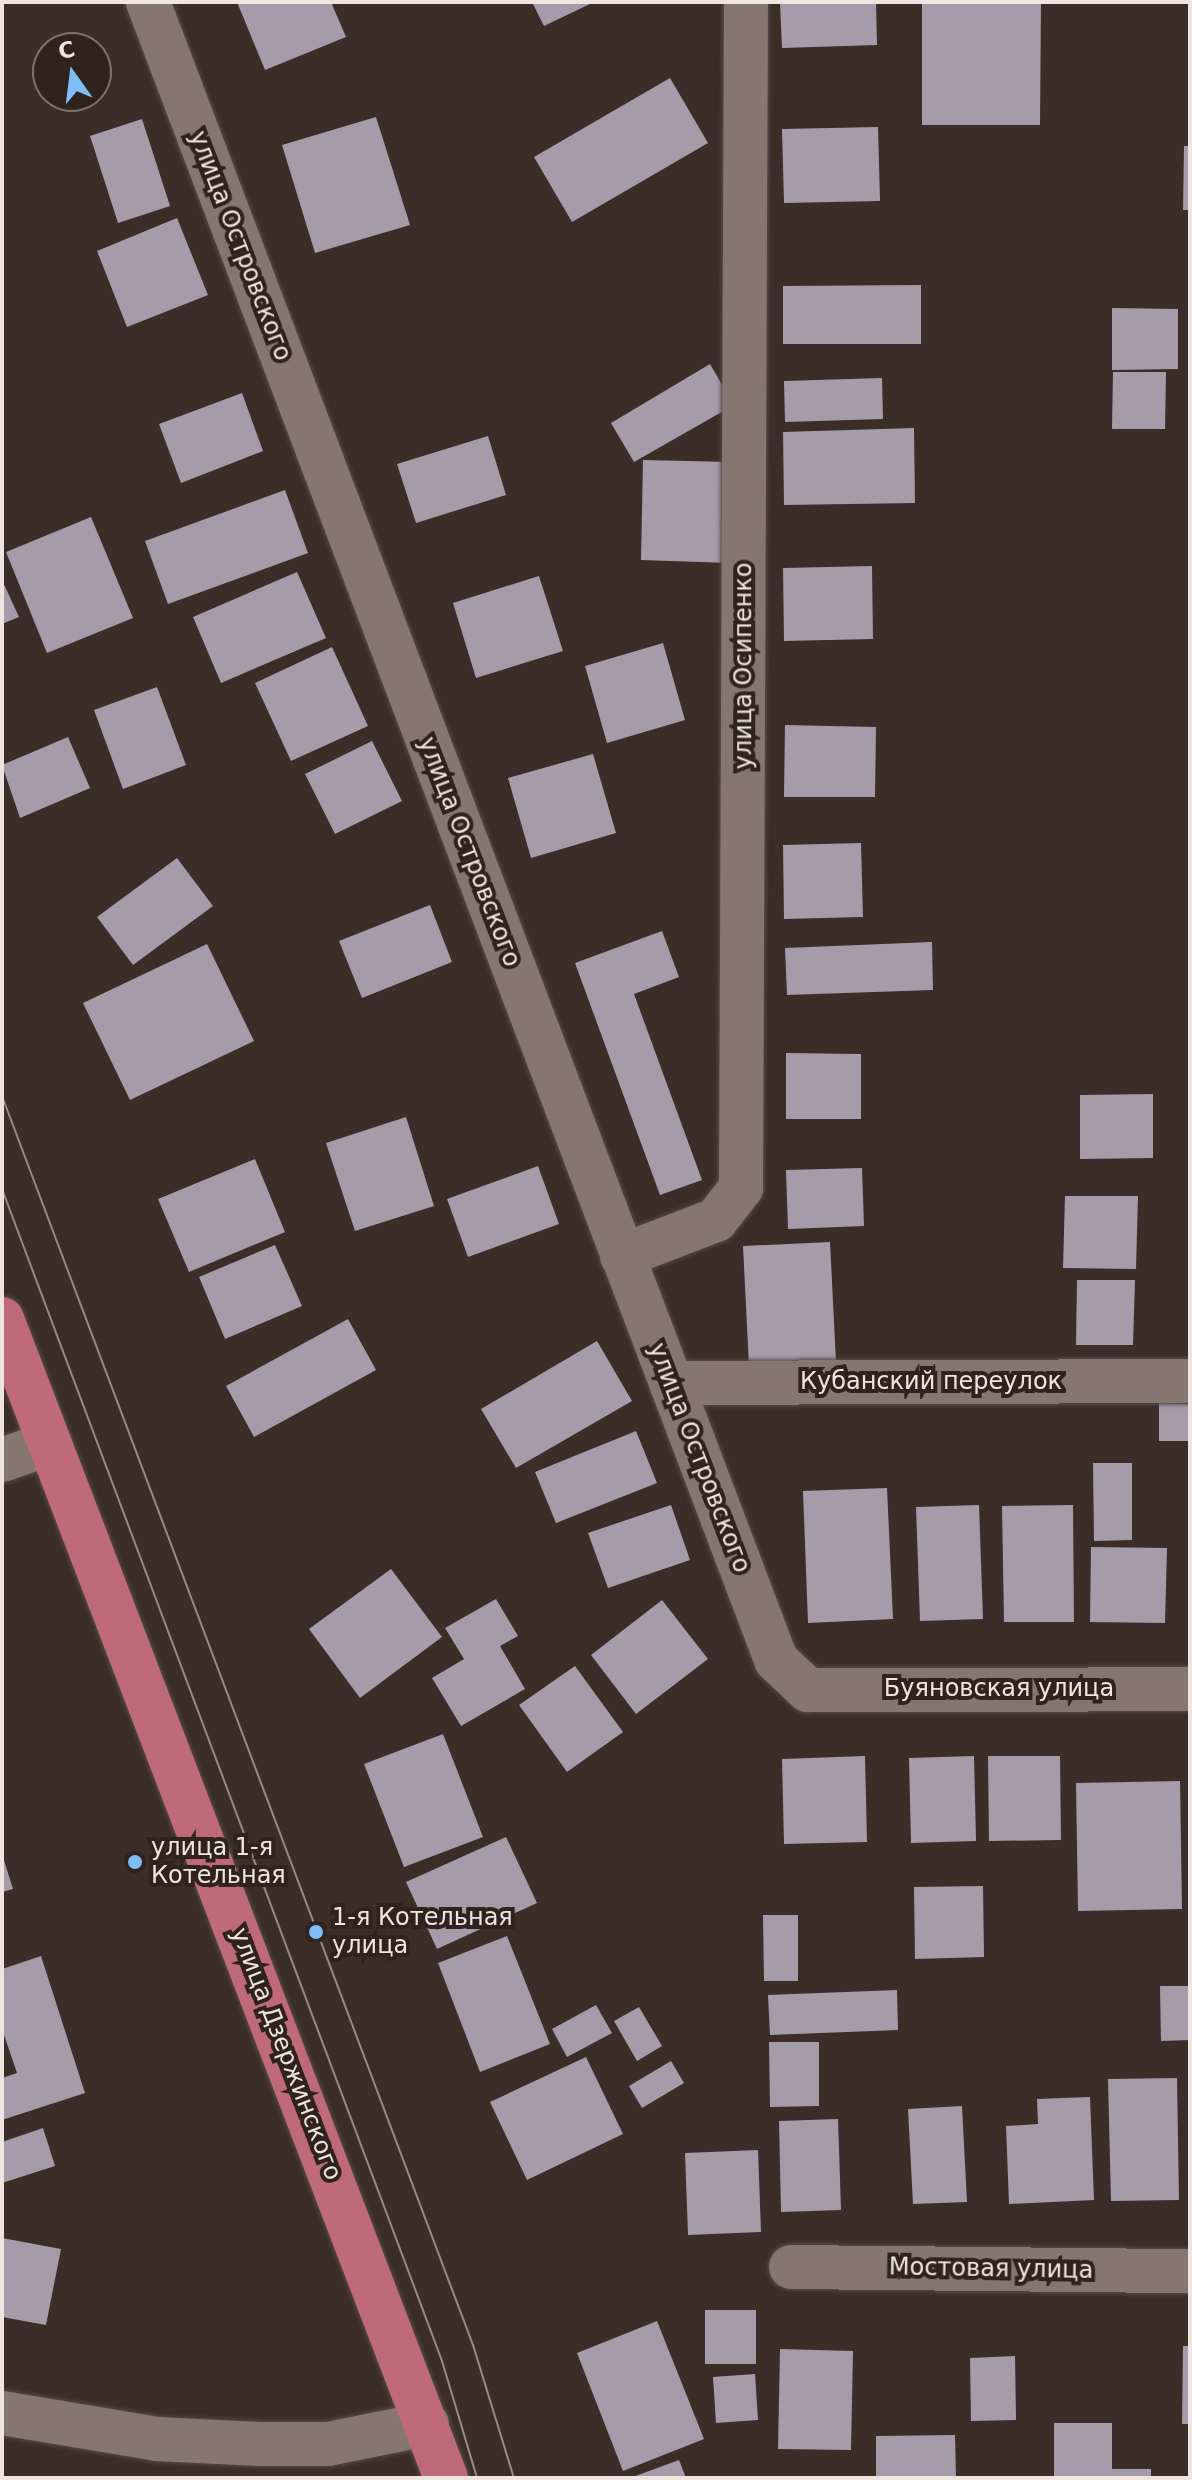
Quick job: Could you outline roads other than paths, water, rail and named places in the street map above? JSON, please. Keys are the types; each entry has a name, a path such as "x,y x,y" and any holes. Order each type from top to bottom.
{"main road":[{"name":"улица Дзержинского","path":"2,1319 446,2478"}],"street":[{"name":"улица Островского","path":"148,2 776,1660 808,1690"},
{"name":"улица Осипенко","path":"622,1256 716,1220 741,1188 746,2"},
{"name":"Кубанский переулок","path":"671,1383 1190,1381"},
{"path":"2,1460 48,1444"},
{"name":"Буяновская улица","path":"808,1690 1190,1689"},
{"name":"Мостовая улица","path":"791,2267 1190,2271"},
{"path":"2,2413 157,2439 261,2444 328,2444 427,2424"}],"tram line":[{"path":"2,1096 473,2345 514,2478"},
{"path":"2,1189 442,2361 477,2478"}],"place":[{"name":"улица 1-я Котельная","path":"135,1862"},
{"name":"1-я Котельная улица","path":"316,1932"}]}
